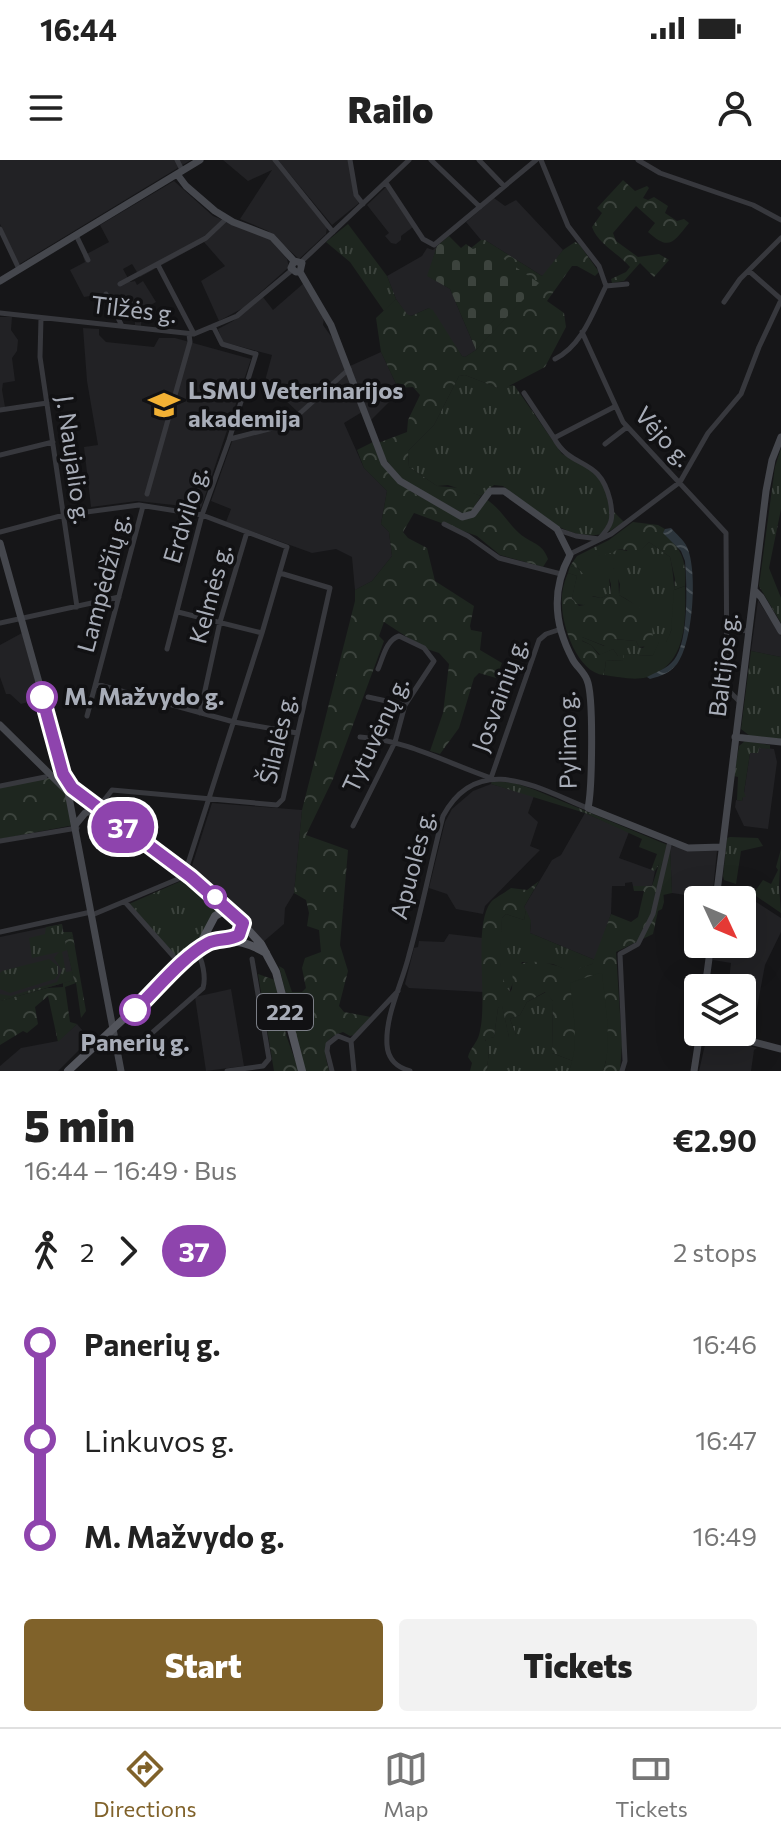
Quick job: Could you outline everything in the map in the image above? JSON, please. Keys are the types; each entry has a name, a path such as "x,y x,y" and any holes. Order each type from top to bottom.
{"main road":[{"path":"0,281 200,160"},
{"path":"180,172 191,191 226,219 272,237 297,261 291,266 325,314 384,463 394,477 462,517 473,514 490,491 499,489 557,529 570,555"},
{"name":"Baltijos g.","path":"718,886 768,479 781,437"},
{"name":"222","path":"0,543 66,779 76,791 185,873 243,923 276,972 302,1071"},
{"name":"Josvainių g.","path":"562,629 555,603 561,574 570,555"},
{"path":"754,590 781,631"},
{"name":"Pylimo g.","path":"562,629 573,659 588,683 591,773 588,808"},
{"path":"0,725 47,774 65,786 70,799 121,1071"},
{"path":"735,737 781,742"},
{"path":"47,774 61,766"},
{"path":"76,826 85,813 98,808"},
{"path":"588,808 693,848 722,847"},
{"path":"196,951 218,914 234,914"},
{"path":"229,940 239,935 243,923"},
{"path":"207,931 208,938 215,941"},
{"path":"68,1071 196,951 215,941 229,940 266,953"},
{"path":"756,1043 781,1049"},
{"path":"694,1071 698,1046"}],"street":[{"path":"177,160 180,172"},
{"path":"275,160 333,232"},
{"path":"350,160 356,195 363,204"},
{"path":"297,261 333,232 409,160"},
{"path":"431,160 480,207"},
{"path":"479,160 504,186"},
{"path":"386,183 430,245 437,243 538,160 568,226 599,266 606,286 570,350 555,359"},
{"path":"638,160 660,173 753,205 781,220"},
{"path":"120,284 206,238 226,219"},
{"path":"0,229 19,269"},
{"path":"76,235 88,260"},
{"path":"724,302 781,238"},
{"path":"147,494 192,334 158,265"},
{"name":"Tilžės g.","path":"0,313 192,334 237,316 296,271"},
{"path":"570,555 611,534 680,482 708,433 741,394 781,299 749,271"},
{"path":"606,286 627,284"},
{"path":"106,294 121,325"},
{"name":"J. Naujalio g.","path":"41,318 39,350 77,607"},
{"name":"Erdvilo g.","path":"167,649 202,515 256,354 222,344 213,326"},
{"name":"Vėjo g.","path":"582,332 614,407 627,427 726,533 727,689 739,701"},
{"path":"229,440 288,424 349,369"},
{"path":"524,393 568,457 588,464 604,482 613,517 609,528 599,539"},
{"path":"0,410 47,403"},
{"path":"554,438 614,407"},
{"path":"605,444 627,427"},
{"path":"0,455 53,442"},
{"path":"0,532 64,515 143,506 202,515 284,545 287,550 185,873 125,902 92,913 0,932"},
{"name":"Lampėdžių g.","path":"87,716 143,506"},
{"path":"444,524 468,536 499,558 561,574"},
{"path":"557,529 576,536 599,539"},
{"name":"Kelmės g.","path":"200,713 220,622 247,532"},
{"name":"Šilalės g.","path":"98,808 112,790 277,805 283,799 330,588 280,573"},
{"path":"0,623 119,597"},
{"path":"177,612 262,633"},
{"name":"Josvainių g.","path":"491,778 539,640 562,629"},
{"path":"727,629 748,631"},
{"name":"Tytuvėnų g.","path":"353,826 395,742 405,705 434,661 424,648 399,636 393,638 378,669"},
{"path":"96,684 234,722 297,733"},
{"path":"368,697 405,705"},
{"path":"360,737 395,742 491,778 516,780 588,808"},
{"path":"0,786 47,774"},
{"name":"Apuolės g.","path":"410,1071 396,1065 390,1058 388,1029 443,816 463,793 491,778"},
{"path":"0,841 76,826"},
{"path":"622,1071 625,1061 620,954 638,944 653,914 670,841"},
{"path":"125,902 175,958"},
{"path":"153,1032 203,988 205,983 200,955 196,951"},
{"path":"227,1071 263,1066 269,1059 252,959"},
{"path":"354,1071 351,1041 399,990"},
{"path":"332,1071 328,1044 338,1036 351,1041"}],"shaded area":[{"path":"0,160 191,160 18,265 0,224"},
{"path":"223,160 273,160 327,227 326,234 299,259 268,231 240,219 272,170 248,181"},
{"path":"278,160 349,160 354,195 359,203 332,225"},
{"path":"174,181 213,216 269,238 287,259 289,267 243,308 219,321 201,281 225,266 204,242 140,277 132,264 123,269 130,282 135,281 137,285 143,281 156,302 142,310 141,326 135,325 135,317 126,300 110,308 102,294 84,297 70,270 85,262 83,256 109,242 100,225"},
{"path":"386,187 413,227 396,244 385,236 389,233 367,205"},
{"path":"494,198 505,206 516,200 563,250 545,275 481,240 466,222"},
{"path":"437,246 428,276 450,289 476,350 465,357 429,308 407,315 396,299 387,276 422,256 427,248 433,250"},
{"path":"304,283 324,318 323,325 333,339 362,412 344,423 364,468 387,491 381,524 389,532 392,556 372,581 355,590 352,557 336,549 312,553 226,522 231,509 211,501 234,436 288,421 298,412 285,400 262,392 272,355 223,342 218,329 263,297 273,310"},
{"path":"0,317 12,317 11,330 18,340 17,351 12,358 15,381 3,383 5,407 0,409"},
{"name":"LSMU Veterinarijos akademija","path":"83,328 99,329 99,335 106,342 154,347 159,338 175,338 251,359 201,508 137,501 91,507 84,447 98,445 87,381"},
{"path":"381,352 398,388 371,420 350,366"},
{"path":"758,600 781,636 781,657 751,651"},
{"path":"22,633 40,699 21,704 6,694 0,677 0,645"},
{"path":"758,747 774,749 777,762 768,829 744,826 735,807 736,800 742,801 750,753"},
{"path":"491,784 534,796 528,813 538,822 530,846 540,850 485,906 483,914 456,909 447,894 429,888 445,822 452,809 473,791"},
{"path":"212,803 302,810 294,893 285,908 284,924 263,942 227,897 190,872"},
{"path":"585,813 629,832 619,858 655,871 652,886 633,886 632,882 625,883 625,886 612,886 611,914 595,960 530,933 531,922 524,907 552,860 561,855"},
{"path":"670,846 717,851 713,886 684,886 684,895 672,893"},
{"path":"756,902 781,918 781,932 765,965 756,1013 756,974 730,974 731,963 713,960 756,958"},
{"path":"62,924 74,980 0,1001 0,937"},
{"path":"449,934 483,938 483,992 409,988 405,984 414,948 418,947 419,941 444,942"},
{"path":"231,989 244,1066 206,1071 195,997"},
{"path":"77,1024 90,1039 58,1071 0,1071 0,1066 21,1048 58,1041"},
{"path":"705,1046 757,1048 751,1071 699,1071"}],"green space":[{"path":"623,180 635,191 647,186 649,188 643,198 648,200 654,197 668,206 665,213 677,221 684,219 689,223 675,240 666,243 648,232 655,223 636,206 613,233 616,241 638,257 659,254 669,260 654,277 640,263 624,281 612,283 611,279 630,267 603,243 592,227 602,213 597,208"},
{"path":"348,224 387,276 396,299 384,311 350,262 326,242"},
{"path":"449,236 461,248 466,244 473,249 483,245 539,283 476,350 450,289 427,276 437,246"},
{"path":"481,240 542,276 563,250 575,242 599,272 595,276 572,266 547,301 564,313 566,327 545,367 505,388 465,375 459,376 434,425 408,451 409,467 437,486 460,488 481,496 471,512 464,514 401,479 378,443 407,432 408,420 420,395 413,387 398,388 381,352 376,318 396,299 411,316 429,308 462,356 476,350 538,283 471,248"},
{"path":"465,375 498,388 514,385 562,454 583,463 603,482 610,508 624,522 602,534 575,533 549,521 503,486 494,485 481,496 448,485 437,486 409,467 408,451 434,425 459,376"},
{"path":"373,442 387,470 409,490 463,519 486,499 519,533 543,549 548,559 543,567 500,555 477,536 414,513 403,532 427,548 435,581 474,606 470,626 471,630 482,632 480,650 502,663 496,678 479,673 474,678 459,728 440,754 430,751 443,713 449,664 439,653 424,648 384,622 379,636 384,641 333,779 306,835 348,850 340,945 348,971 339,1006 344,1012 371,1017 354,1035 343,1032 330,1038 325,1052 329,1071 305,1071 279,966 284,969 292,992 302,992 306,988 302,968 305,958 321,952 319,930 307,926 309,913 306,900 294,893 302,810 355,601 355,590 372,581 392,556 389,532 381,524 387,491 364,468 357,450"},
{"path":"781,448 781,509 769,568 781,598 781,623 759,586 775,467"},
{"path":"633,522 658,525 665,529 664,533 682,556 685,586 674,590 670,557 649,542 635,557 629,556 627,550 618,549 598,556 602,569 598,577 585,576 578,568 570,566 577,556 609,540"},
{"path":"649,542 670,557 672,566 674,612 667,641 653,655 618,656 613,649 600,655 581,640 582,637 604,646 613,639 636,641 643,648 652,638 646,618 637,607 619,595 620,584 614,568 609,579 611,594 601,598 593,596 584,605 576,604 572,597 577,576 568,573 570,566 580,571 598,559 597,556 617,549 638,553"},
{"path":"614,568 618,571 619,595 641,608 652,622 653,642 651,646 639,647 636,641 614,639 605,646 582,637 582,641 591,645 599,655 613,649 618,656 624,655 624,660 606,661 604,675 586,666 573,647 565,625 562,596 568,573 577,576 572,598 579,606 584,605 590,596 601,598 611,594 608,575"},
{"path":"685,586 682,640 670,662 661,671 643,678 604,675 606,661 623,660 624,655 653,655 659,642 666,642 671,631 674,590"},
{"path":"751,651 781,657 781,739 750,736 741,729"},
{"path":"745,741 770,745 770,749 759,748 758,753 750,753 744,792 746,797 742,801 737,800 738,777 734,776 739,746"},
{"path":"53,777 67,795 74,825 0,839 0,788"},
{"path":"492,781 515,783 535,790 670,846 672,893 663,895 661,861 655,871 651,870 657,854 639,847 642,839 585,813 491,784"},
{"path":"727,838 758,838 763,846 741,851 736,884 724,880 723,876"},
{"path":"781,849 781,913 756,896 756,890 763,880 771,884 778,870 776,867"},
{"path":"661,858 664,902 658,911 653,934 616,952 622,1045 620,1071 603,1071 606,1061 576,1044 573,1061 552,1053 553,1001 545,992 527,1002 520,1015 510,1019 516,1035 514,1038 509,1037 502,1006 498,1008 494,1037 485,1040 489,1049 487,1071 470,1071 472,1063 468,1057 478,1038 482,1021 481,946 485,913 491,902 511,888 527,890 539,881 524,907 524,920 506,914 502,918 502,976 510,992 513,968 520,964 542,962 571,971 592,964 611,914 631,922 638,917 644,891 634,891 633,886 652,886"},
{"path":"188,878 225,908 180,961 129,904"},
{"path":"526,910 531,921 530,933 595,960 592,964 571,972 553,964 522,962 509,992 500,966 502,918 506,914 524,920"},
{"path":"62,924 63,932 72,932 73,936 65,941 67,950 62,952 66,972 72,971 74,980 0,1001 0,994 11,996 57,982 62,970 54,958 59,952 32,958 29,938 45,934 46,927"},
{"path":"73,936 86,1011 81,1018 76,983 65,987 70,1022 77,1024 58,1042 48,996 35,1007 38,1024 27,1033 23,1031 0,1045 0,1001 47,988 63,987 63,983 74,980 65,941"},
{"path":"49,959 58,966 55,979 10,993 0,989 2,971"},
{"path":"258,974 275,980 286,1035 299,1071 274,1071"},
{"path":"602,974 607,1023 603,1071 569,1071 575,1039 570,983"},
{"path":"546,992 553,1001 552,1053 573,1061 569,1071 487,1071 489,1049 485,1042 494,1037 498,1008 502,1005 509,1037 516,1035 510,1019 520,1015 527,1002"}],"water":[{"path":"671,528 686,544 690,558 693,589 690,624 677,664 665,674 650,679 647,677 674,660 685,627 685,561 681,551 663,533"}],"bus line":[{"name":"37","path":"42,697 63,774 72,788 191,877 243,923 239,935 208,943 196,951 135,1010"}],"place":[{"name":"LSMU Veterinarijos akademija","path":"164,405"},
{"name":"M. Mažvydo g.","path":"42,697"},
{"name":"Panerių g.","path":"135,1010"}]}
